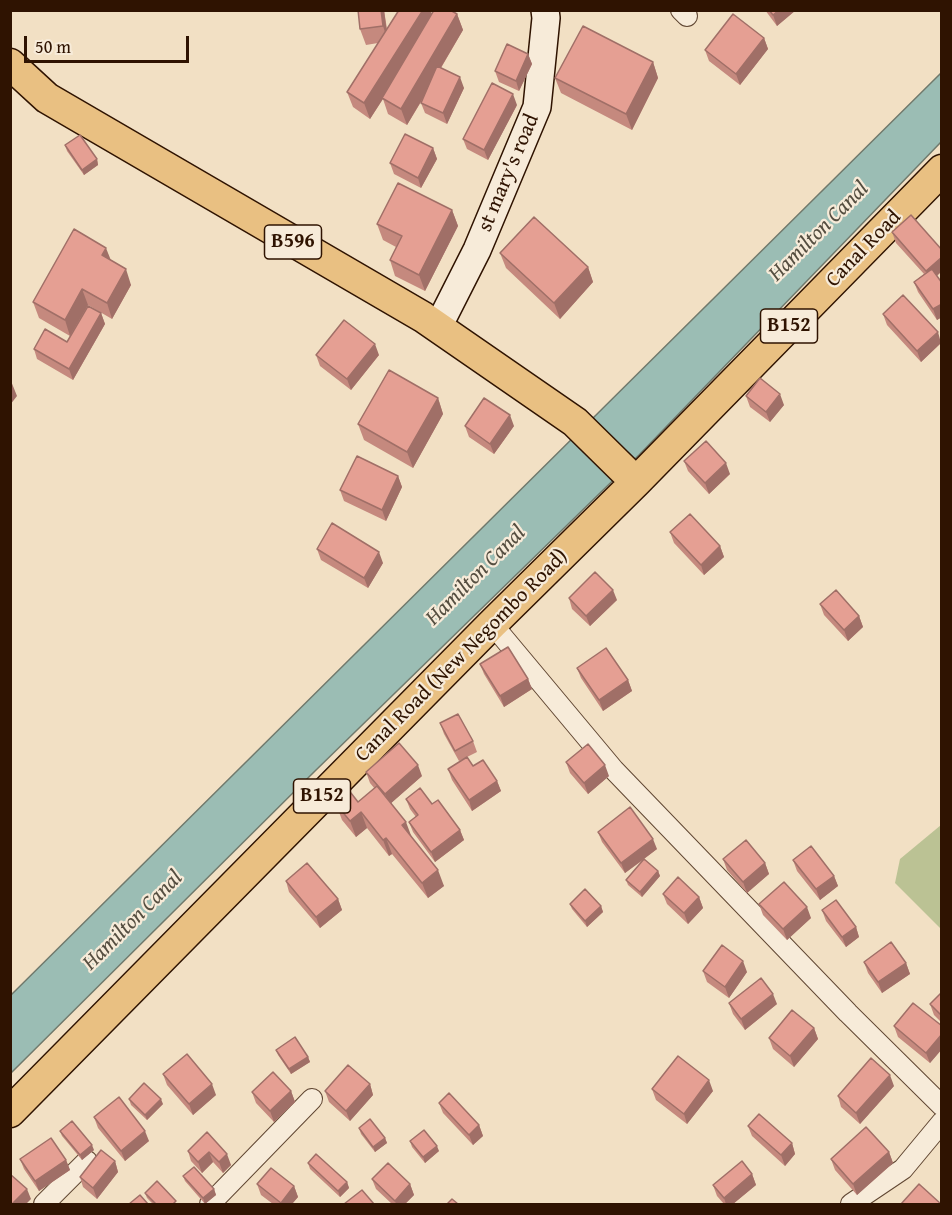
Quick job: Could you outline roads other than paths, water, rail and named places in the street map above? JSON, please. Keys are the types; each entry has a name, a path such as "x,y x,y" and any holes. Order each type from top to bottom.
{"main road":[{"name":"B596","path":"10,64 47,98 438,327 575,422 636,482"},
{"name":"Canal Road","path":"636,482 942,170"},
{"name":"Canal Road (New Negombo Road)","path":"10,1112 492,624 636,482"}],"street":[{"name":"st mary's road","path":"438,327 477,250 537,107 545,10"},
{"path":"492,624 614,770 840,1005 942,1106"},
{"path":"210,1204 312,1099"},
{"path":"851,1204 903,1169 942,1122"},
{"path":"44,1204 87,1161"}],"water":[{"name":"Hamilton Canal","path":"941,73 941,142 639,455 315,771 11,1073 11,995"}]}
